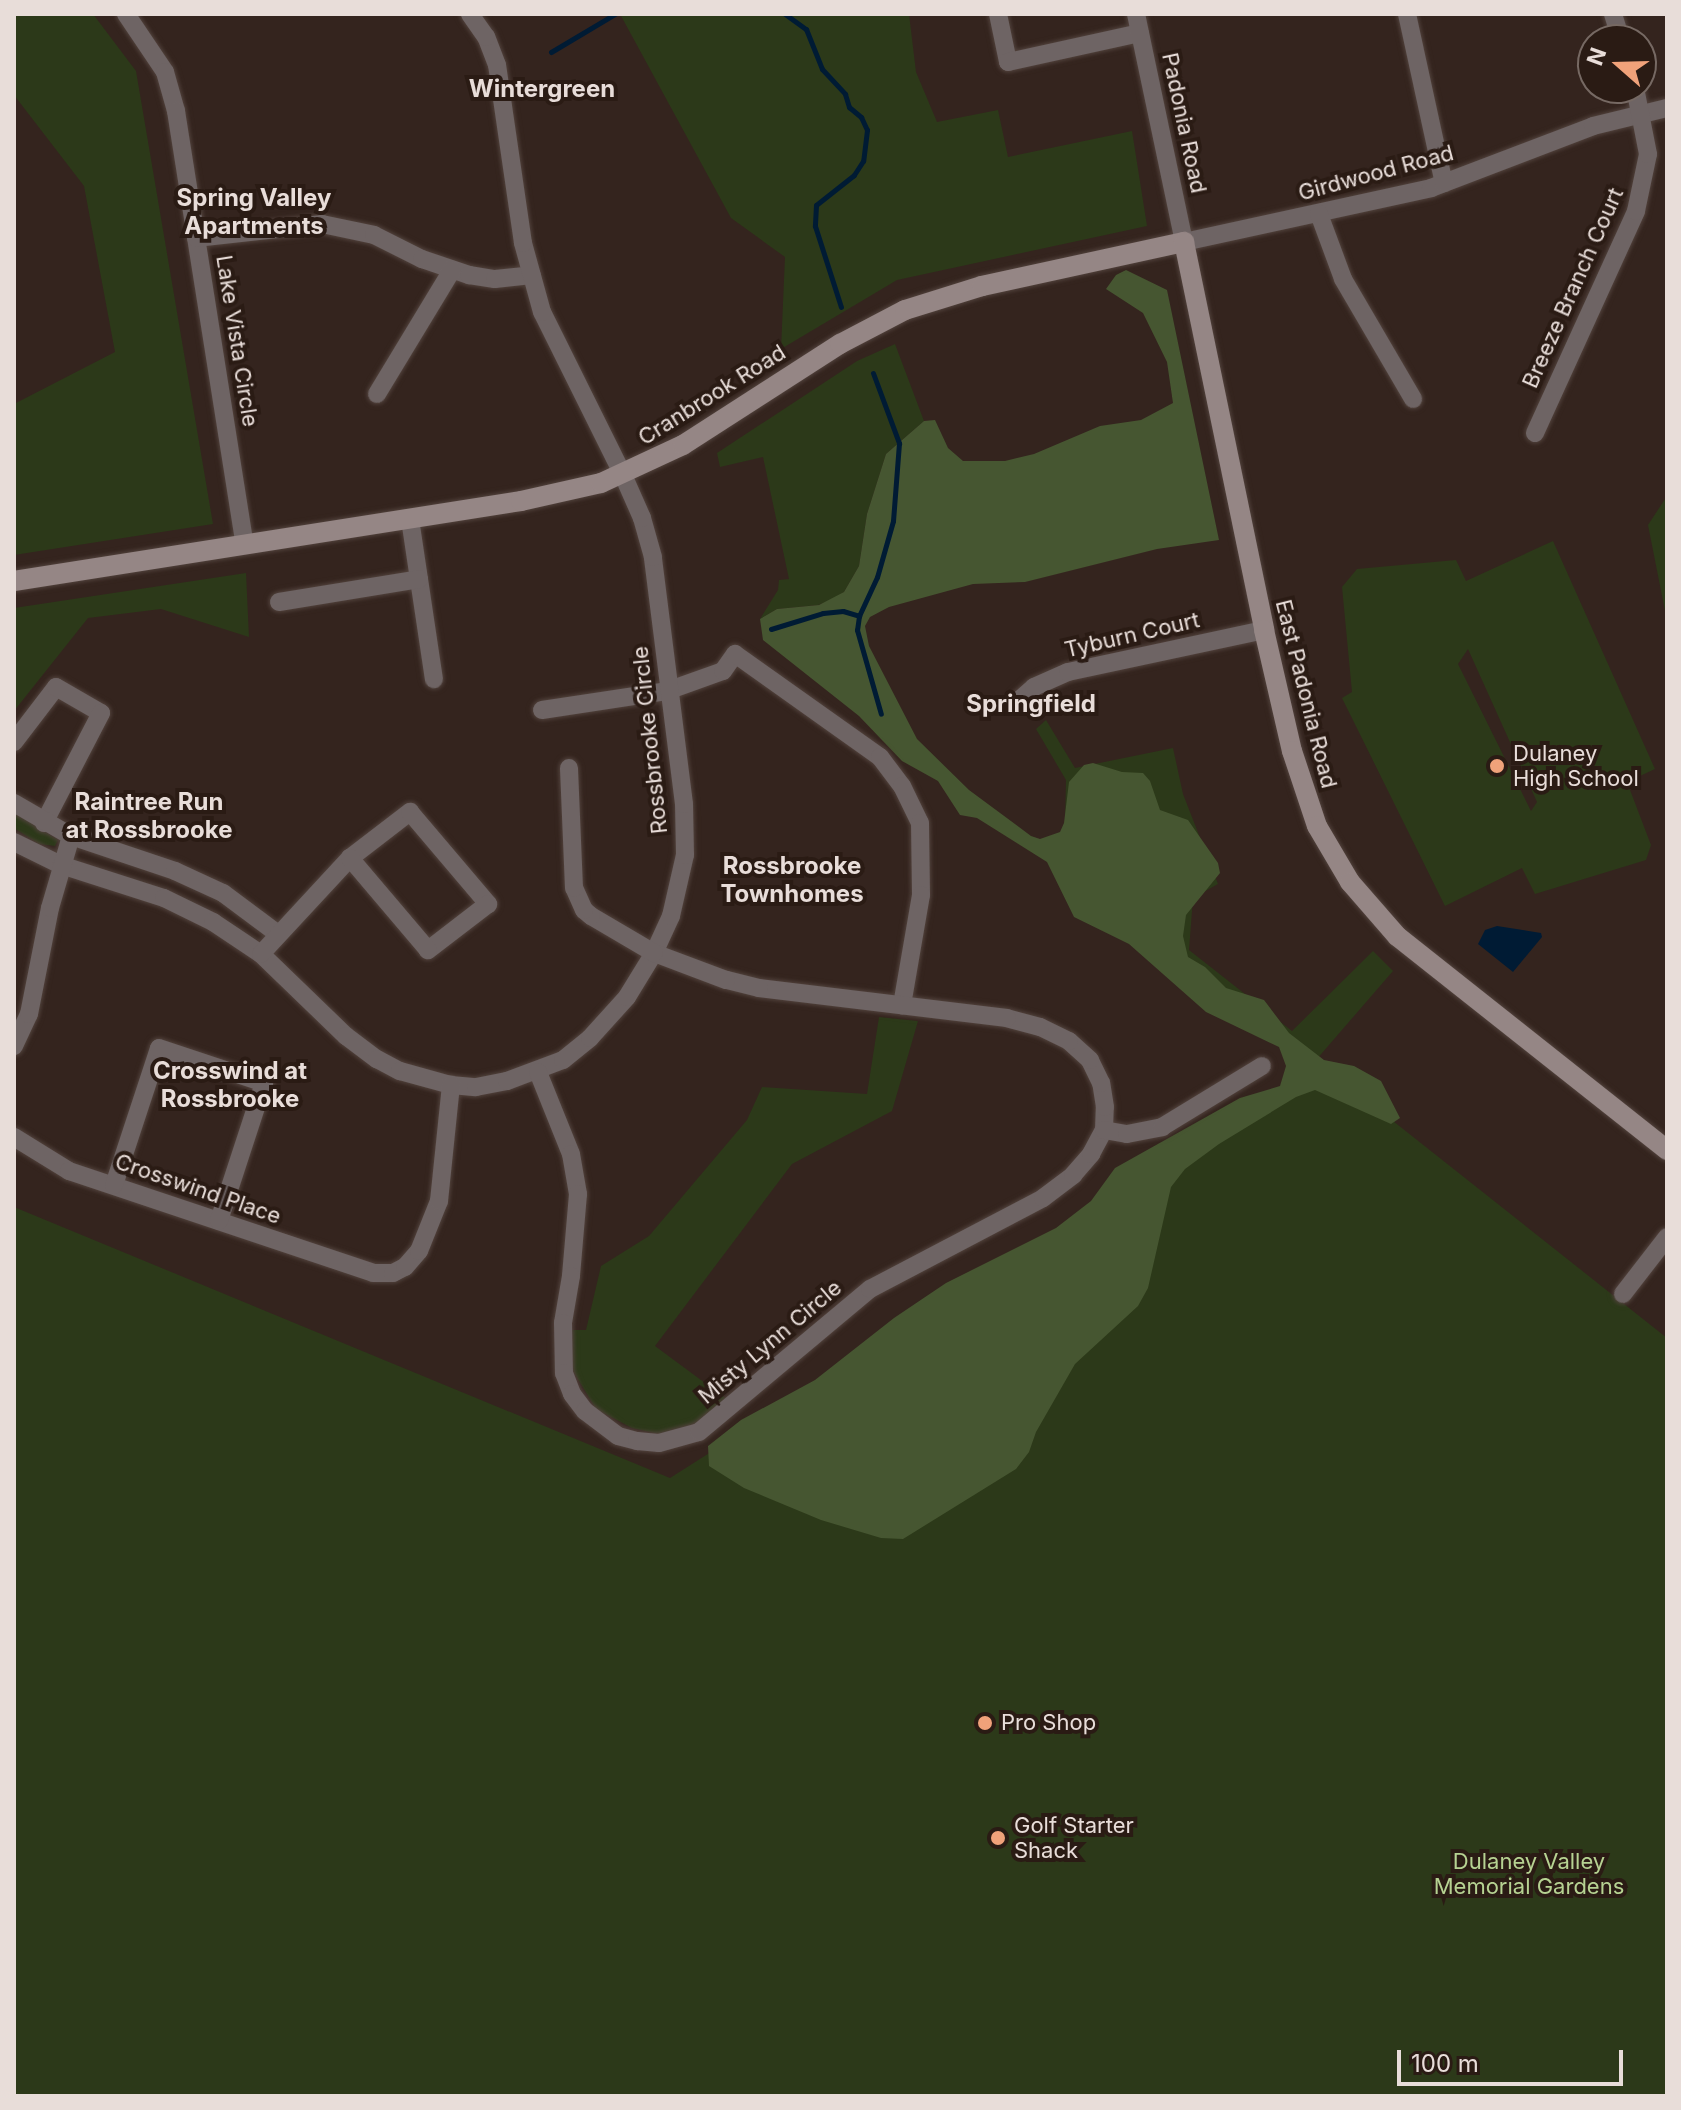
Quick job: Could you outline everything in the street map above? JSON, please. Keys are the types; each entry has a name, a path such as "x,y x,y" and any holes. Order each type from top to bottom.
{"street":[{"name":"Lake Vista Circle","path":"126,14 165,72 176,111 245,545"},
{"path":"470,14 486,37 497,65 515,198 542,312 623,475"},
{"path":"998,14 1008,62 1140,33"},
{"name":"Padonia Road","path":"1136,14 1184,242"},
{"path":"1407,14 1444,183"},
{"name":"Breeze Branch Court","path":"1535,433 1636,211 1648,154 1640,104"},
{"name":"Girdwood Road","path":"1184,242 1319,214 1444,183 1593,126 1667,108"},
{"path":"1319,214 1343,279 1413,399"},
{"path":"196,238 322,224 374,235 452,270 495,279 532,275"},
{"name":"Cranbrook Road","path":"14,581 550,496 623,475 683,445 840,344 905,310 982,286 1184,242"},
{"name":"East Padonia Road","path":"1184,242 1264,630 1304,795 1317,826 1350,882 1376,915 1429,963 1667,1150"},
{"path":"377,394 452,270"},
{"name":"Rossbrooke Circle","path":"14,842 61,865 164,898 213,922 261,954 346,1036 377,1059 400,1071 451,1085 476,1087 538,1072 563,1060 590,1038 627,997 654,953 671,916 685,855 684,804 667,691 653,557 642,518 623,475"},
{"path":"410,519 434,679"},
{"path":"279,602 419,579"},
{"name":"Tyburn Court","path":"1017,702 1034,687 1068,672 1264,630"},
{"path":"542,710 667,691 723,671 735,654 868,747 902,786 920,823 923,859 921,895 902,1005"},
{"path":"14,742 56,687 101,713 44,823"},
{"path":"569,768 574,888 578,901 591,916 654,953 690,969 759,988 1007,1018 1040,1027 1069,1041 1090,1060 1101,1083 1105,1107 1104,1130 1127,1134 1162,1127 1262,1066"},
{"path":"14,803 71,836 175,871 223,893 278,934"},
{"path":"261,954 350,858 410,812 488,904 428,950 350,858"},
{"path":"14,1046 36,988 44,933 71,836"},
{"path":"114,1185 159,1048 264,1083 219,1221"},
{"name":"Misty Lynn Circle","path":"538,1072 571,1154 578,1194 573,1261 562,1334 564,1373 572,1394 585,1411 618,1436 637,1441 659,1443 699,1432 870,1289 1043,1198 1073,1175 1091,1154 1104,1130"},
{"name":"Crosswind Place","path":"14,1137 69,1171 373,1273 393,1273 405,1267 419,1251 431,1227 444,1171 451,1085"},
{"path":"1623,1294 1667,1237"}],"green space":[{"path":"14,14 93,14 136,71 213,524 14,555 14,404 115,352 84,186 14,95"},
{"path":"620,14 909,14 916,72 937,122 998,110 1008,157 1132,131 1147,226 897,280 781,349 785,257 731,218"},
{"path":"1126,270 1167,290 1219,540 1157,549 1025,582 973,584 889,607 870,617 865,626 869,646 917,739 969,790 1031,836 1040,839 1060,832 1069,782 1084,765 1093,763 1122,772 1143,773 1150,781 1160,810 1188,820 1218,863 1220,873 1186,915 1183,936 1188,957 1205,967 1226,988 1264,1000 1289,1033 1324,1060 1354,1066 1381,1081 1400,1118 1391,1124 1315,1090 1296,1097 1219,1144 1185,1169 1171,1187 1148,1288 1138,1306 1075,1364 1036,1432 1029,1452 1016,1469 903,1539 881,1538 821,1520 744,1488 709,1466 708,1446 741,1420 815,1380 894,1318 946,1283 1056,1228 1091,1201 1115,1168 1240,1098 1280,1086 1286,1066 1279,1047 1206,1012 1129,944 1074,917 1047,862 977,818 960,815 938,781 902,761 859,716 763,640 760,619 777,609 819,605 844,592 859,566 867,514 886,454 924,421 935,420 948,448 963,461 1005,461 1034,454 1100,426 1141,420 1173,403 1167,362 1143,313 1106,289 1116,275"},
{"path":"895,344 924,421 886,454 867,514 859,566 844,592 836,598 818,605 777,609 760,619 778,590 779,580 789,579 763,457 720,467 717,453 857,361"},
{"path":"1667,499 1667,621 1648,525"},
{"path":"1553,541 1655,769 1627,782 1651,845 1646,860 1535,894 1522,868 1445,906 1342,698 1352,692 1342,587 1357,569 1456,560 1466,581","holes":["1468,649 1537,802 1531,811 1458,664"]},
{"path":"246,573 249,637 161,609 88,618 14,711 14,608"},
{"path":"1046,720 1075,768 1173,748 1183,794 1218,884 1193,898 1189,950 1292,1031 1373,951 1393,971 1316,1060 1064,863 1066,780 1036,729"},
{"path":"14,812 58,840 55,846 39,844 14,828"},
{"path":"879,1017 918,1021 892,1111 792,1164 655,1346 728,1400 704,1421 659,1434 632,1428 596,1409 573,1371 570,1330 586,1330 601,1266 649,1236 747,1120 762,1087 867,1094"},
{"name":"Dulaney Valley Memorial Gardens","path":"1321,1064 1667,1338 1667,2096 14,2096 14,1207 670,1478"}],"water":[{"path":"1497,926 1541,933 1542,937 1513,972 1478,944 1485,930"}],"waterway":[{"path":"551,52 615,14"},
{"path":"785,14 806,29 822,69 845,94 849,107 861,117 867,130 863,161 854,175 816,205 815,226 841,307"},
{"path":"873,373 899,443 893,521 877,577 859,616 857,630 881,714"},
{"path":"771,629 823,613 843,611 859,616"}],"place":[{"name":"Dulaney High School","path":"1497,766"},
{"name":"Pro Shop","path":"985,1723"},
{"name":"Golf Starter Shack","path":"998,1838"}],"district":[{"name":"Wintergreen","path":"542,89"},
{"name":"Spring Valley Apartments","path":"254,212"},
{"name":"Springfield","path":"1031,704"},
{"name":"Raintree Run at Rossbrooke","path":"149,816"},
{"name":"Rossbrooke Townhomes","path":"792,880"},
{"name":"Crosswind at Rossbrooke","path":"230,1085"}]}
